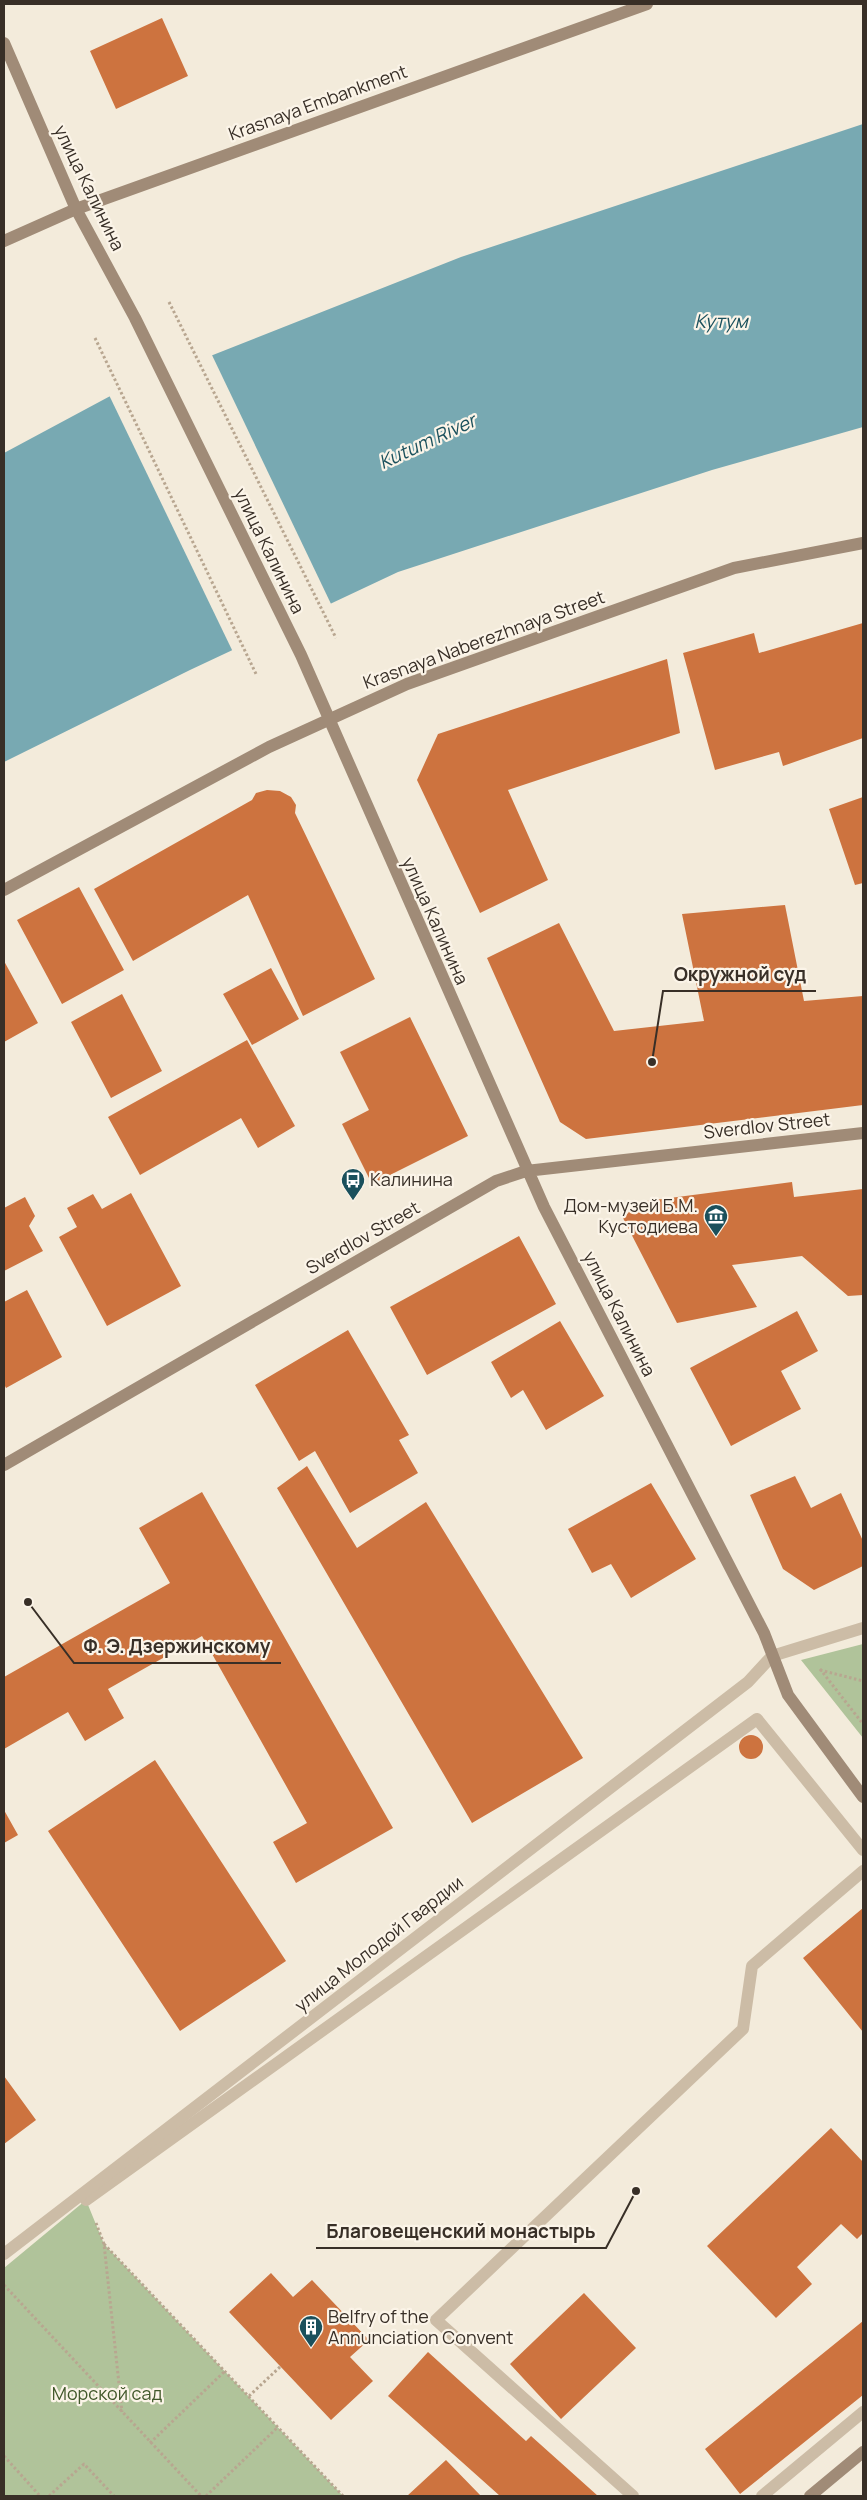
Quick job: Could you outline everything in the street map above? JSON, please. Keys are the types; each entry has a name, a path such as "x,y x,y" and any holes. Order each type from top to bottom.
{"street":[{"name":"Krasnaya Embankment","path":"4,241 76,209 647,4"},
{"name":"улица Калинина","path":"4,43 76,209 135,318 300,655 526,1170 764,1633 788,1695 863,1797"},
{"name":"Krasnaya Naberezhnaya Street","path":"4,890 260,751 407,684 734,568 863,544"},
{"name":"Sverdlov Street","path":"4,1465 496,1181 526,1170 863,1133"},
{"path":"772,1656 863,1628"},
{"name":"улица Молодой Гвардии","path":"4,2254 748,1682 772,1656"},
{"path":"86,2200 757,1719 863,1850"},
{"path":"633,2496 436,2320 743,2029 752,1966 863,1871"},
{"path":"762,2496 863,2412"},
{"path":"810,2496 863,2452"}],"path":[{"path":"168,302 336,638"},
{"path":"95,338 257,676"},
{"path":"863,1681 820,1669 863,1724"},
{"path":"122,2412 104,2244 343,2496"},
{"path":"4,2285 201,2496"},
{"path":"249,2396 280,2366"},
{"path":"150,2443 225,2371"},
{"path":"206,2496 278,2427"},
{"path":"4,2456 40,2496"},
{"path":"49,2496 84,2464 114,2496"}],"green space":[{"path":"863,1644 863,1738 801,1660"},
{"name":"Морской сад","path":"86,2200 104,2244 343,2496 4,2496 4,2268"}],"water":[{"name":"Кутум","path":"863,124 863,427 712,470 398,572 190,670 4,762 4,453 114,394 461,257"}],"pier":[{"path":"211,353 332,606 233,652 109,395"}],"building":[{"path":"162,18 188,76 116,109 90,51"},
{"path":"863,623 863,738 783,766 779,752 715,770 683,653 754,633 759,653"},
{"path":"667,659 680,733 508,790 548,880 480,913 417,780 438,734"},
{"path":"267,790 280,791 291,797 296,805 295,813 375,979 303,1016 248,895 133,961 94,889 252,800 256,793"},
{"path":"863,797 863,883 855,885 829,809"},
{"path":"79,887 124,970 62,1004 17,920"},
{"path":"785,905 804,1001 863,996 863,1105 586,1139 560,1122 487,958 559,923 614,1031 704,1021 682,914"},
{"path":"4,961 38,1023 4,1042"},
{"path":"271,968 299,1019 252,1045 223,994"},
{"path":"122,994 162,1071 111,1098 71,1022"},
{"path":"410,1017 468,1136 372,1184 342,1124 369,1110 340,1052"},
{"path":"247,1040 295,1126 258,1148 241,1118 140,1175 108,1117"},
{"name":"Дом-музей Б.М. Кустодиева","path":"792,1182 794,1197 863,1189 863,1295 848,1296 802,1256 732,1265 757,1307 677,1323 623,1218 639,1202"},
{"path":"131,1193 181,1286 107,1326 59,1237 77,1227 67,1208 93,1194 102,1209"},
{"path":"25,1197 35,1216 29,1226 43,1251 4,1271 4,1208"},
{"path":"519,1236 556,1304 427,1375 390,1307"},
{"path":"27,1290 62,1357 6,1388 4,1384 4,1302"},
{"path":"797,1311 818,1351 781,1371 801,1409 731,1446 690,1368"},
{"path":"560,1321 604,1396 546,1430 523,1390 511,1398 491,1362"},
{"path":"348,1330 409,1435 399,1440 418,1473 350,1513 315,1451 299,1461 255,1385"},
{"path":"307,1466 357,1548 426,1502 583,1758 472,1823 277,1488"},
{"path":"795,1476 811,1508 841,1493 863,1541 863,1566 814,1590 783,1569 750,1495"},
{"path":"651,1483 696,1559 631,1598 611,1564 592,1573 568,1529"},
{"path":"202,1492 393,1828 296,1883 273,1842 307,1823 202,1636 108,1689 124,1718 85,1741 68,1712 4,1749 4,1677 170,1583 139,1528"},
{"path":"751,1735 759,1739 763,1747 759,1755 751,1759 743,1755 739,1747 743,1739"},
{"path":"155,1760 286,1961 180,2031 48,1831"},
{"path":"4,1810 18,1835 4,1843"},
{"path":"863,1908 863,2032 803,1958"},
{"path":"4,2076 36,2120 4,2144"},
{"path":"831,2128 863,2162 863,2233 857,2239 841,2224 797,2267 812,2284 776,2318 707,2246"},
{"name":"Belfry of the Annunciation Convent","path":"271,2273 293,2297 312,2280 369,2340 350,2357 373,2381 331,2420 229,2312"},
{"path":"584,2293 636,2348 561,2419 510,2364"},
{"path":"863,2321 863,2395 740,2494 705,2449"},
{"path":"428,2352 526,2441 531,2436 598,2496 500,2496 388,2396"},
{"path":"446,2460 481,2496 407,2496"}],"place":[{"name":"Окружной суд","path":"652,1062"},
{"name":"Калинина","path":"353,1201"},
{"name":"Дом-музей Б.М. Кустодиева","path":"716,1237"},
{"name":"Ф. Э. Дзержинскому","path":"28,1602"},
{"name":"Благовещенский монастырь","path":"636,2191"},
{"name":"Belfry of the Annunciation Convent","path":"311,2348"}],"water label":[{"name":"Kutum River","path":"427,441"}]}
